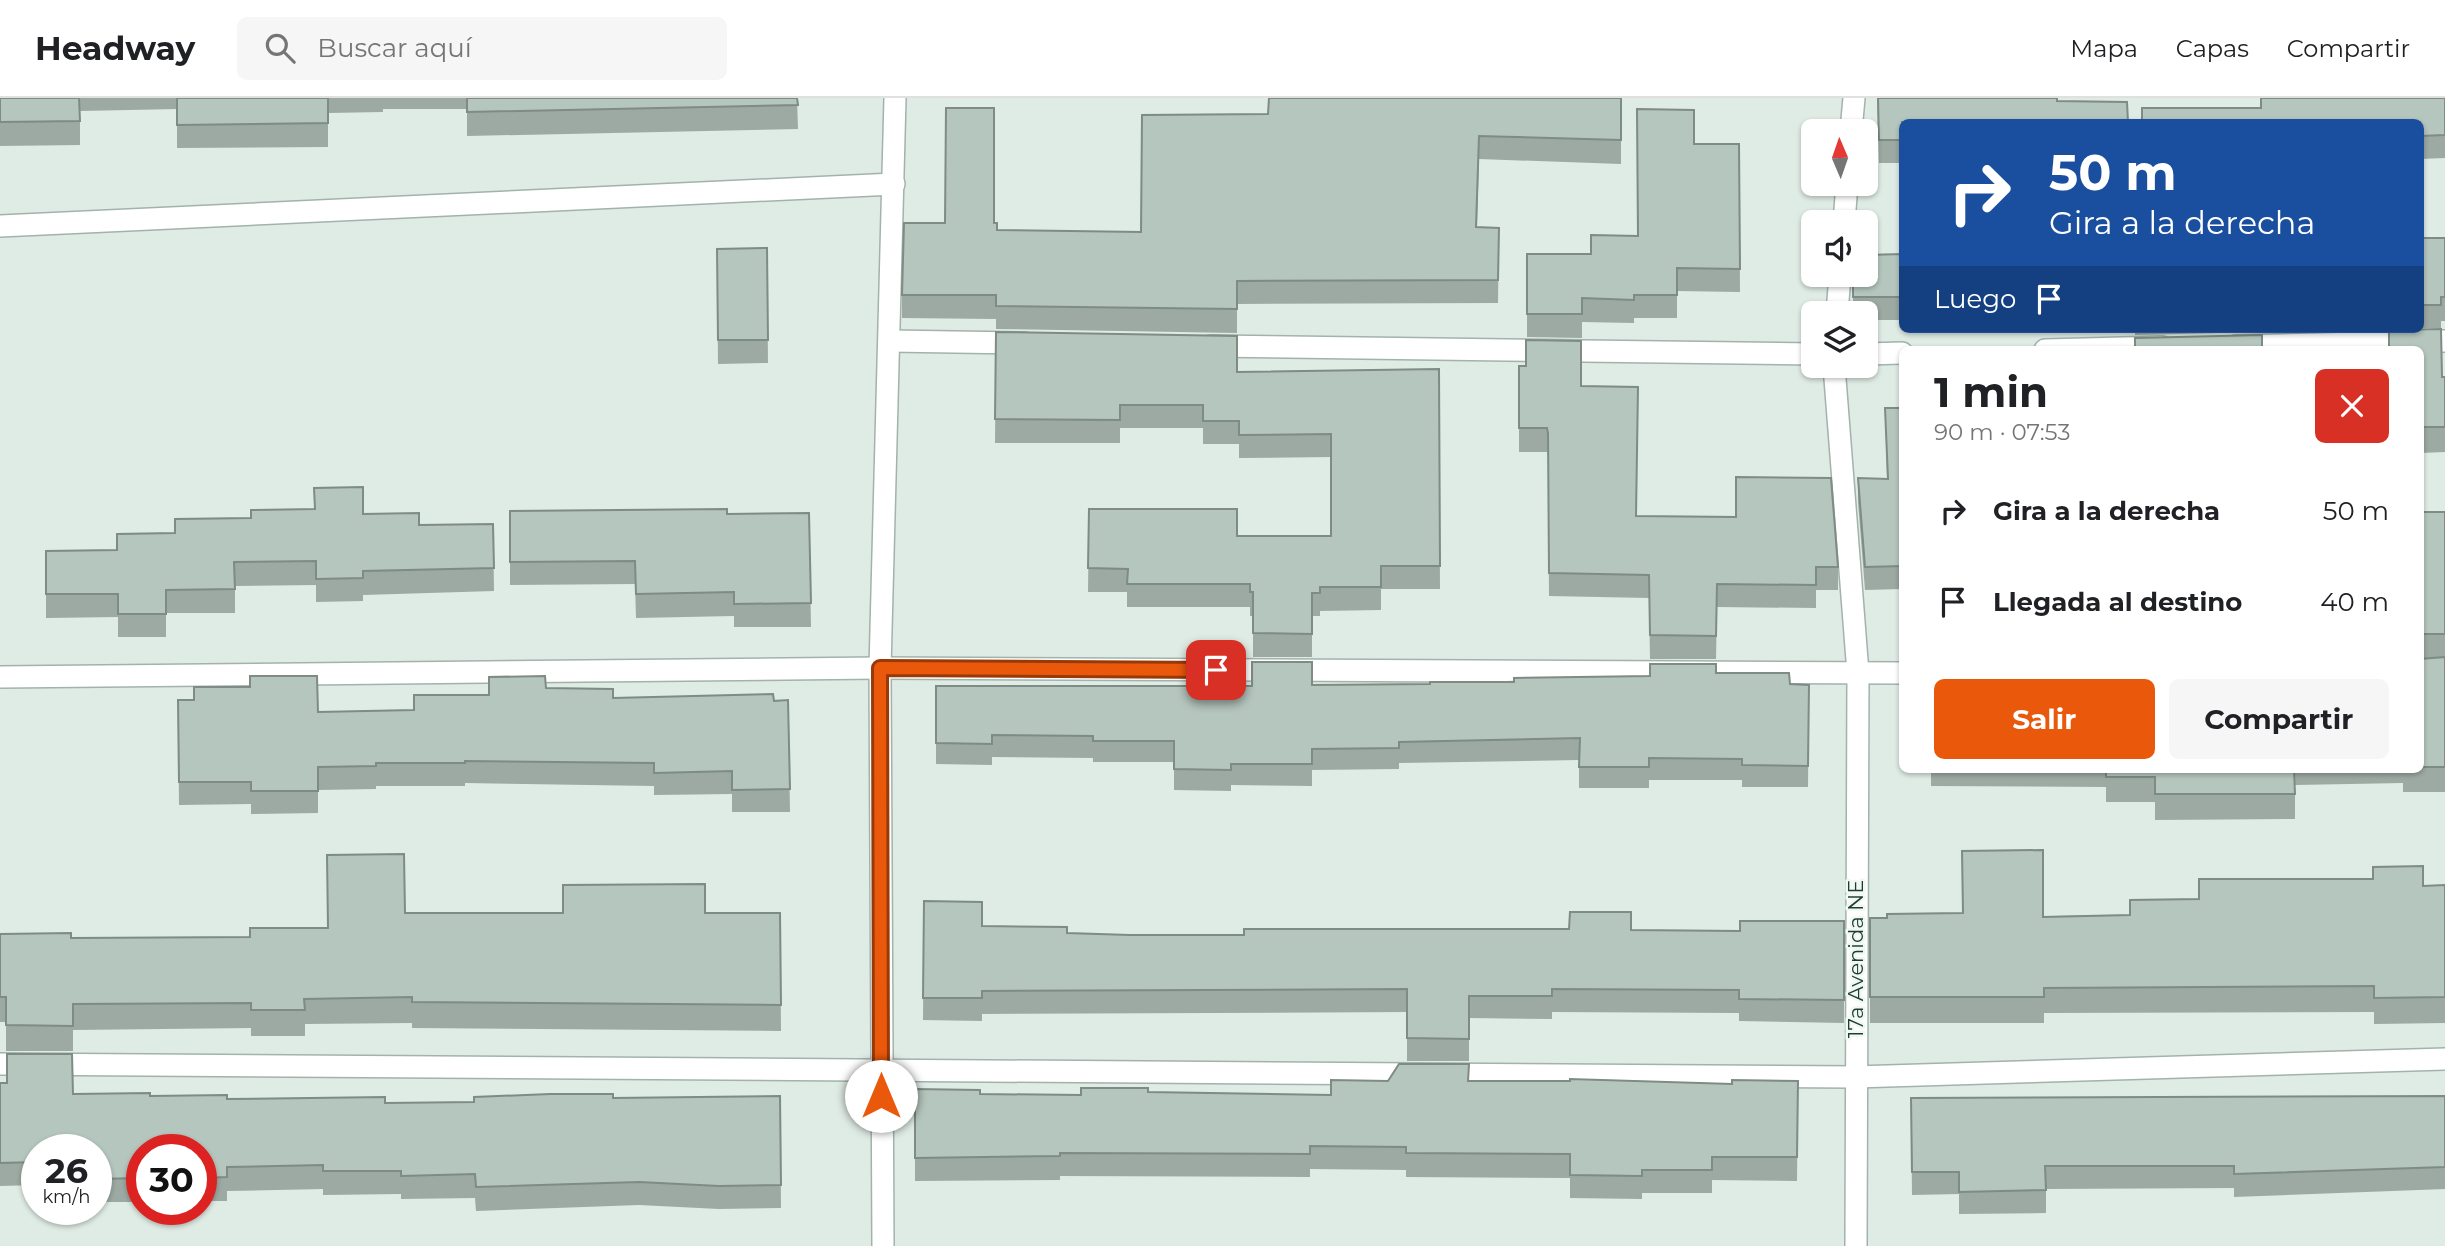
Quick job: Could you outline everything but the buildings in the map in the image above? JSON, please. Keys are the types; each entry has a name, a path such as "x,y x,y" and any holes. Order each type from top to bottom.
{"street":[{"path":"883,1246 880,668 894,184 894,98"},
{"path":"1852,119 1854,98"},
{"path":"0,226 894,184"},
{"path":"890,341 1044,343"},
{"path":"2211,346 2445,341"},
{"path":"1184,345 1801,354"},
{"path":"1878,354 1899,353"},
{"name":"17a Avenida NE","path":"1835,378 1858,673 1856,1246"},
{"path":"0,677 880,668 1899,673"},
{"path":"0,1064 1855,1077 2445,1059"}],"route":[{"path":"881,1096 880,668 1216,670"}]}
